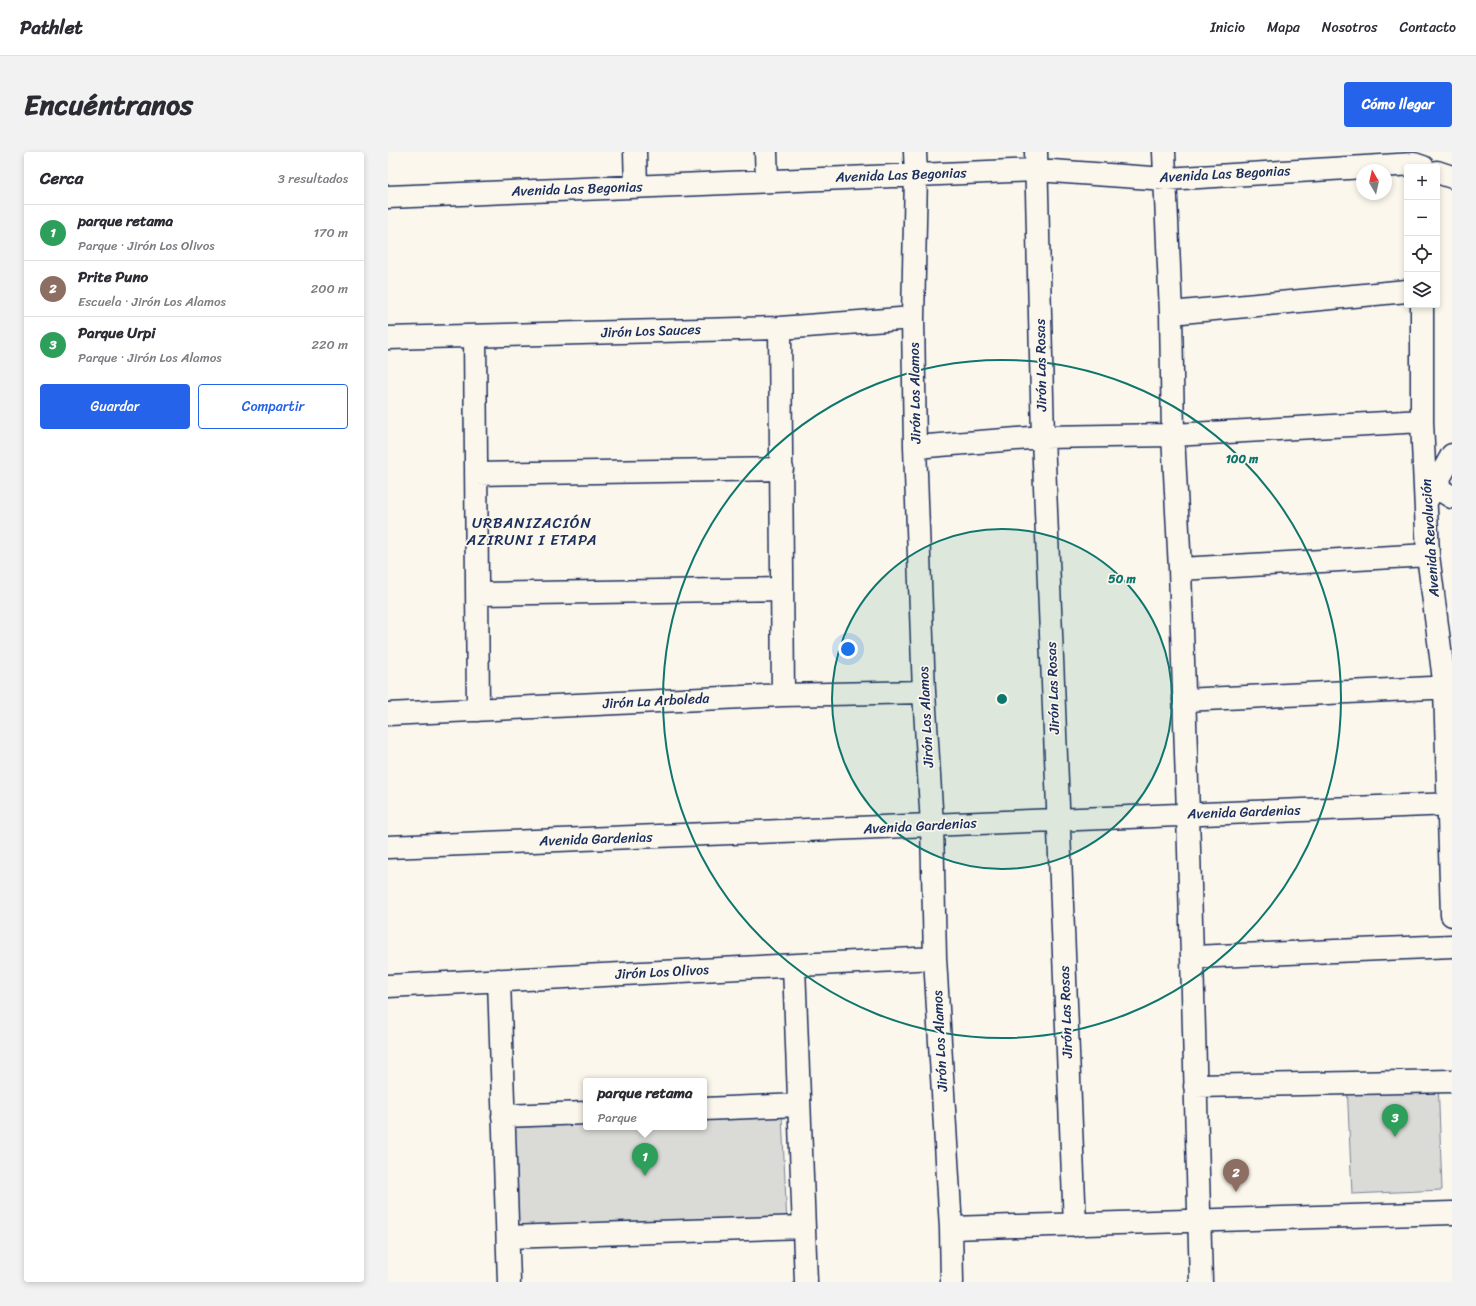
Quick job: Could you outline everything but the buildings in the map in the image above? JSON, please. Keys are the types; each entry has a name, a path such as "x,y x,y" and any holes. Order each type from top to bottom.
{"street":[{"path":"635,152 636,186"},
{"path":"766,152 767,181"},
{"name":"Jirón Los Alamos","path":"915,152 916,175 913,318 915,447 924,692 932,826 935,958 951,1228 952,1282"},
{"path":"1164,152 1171,313 1173,435 1180,569 1192,957 1198,1221 1201,1282"},
{"name":"Avenida Las Begonias","path":"388,197 916,175 1037,161 1166,179 1415,160"},
{"name":"Jirón Las Rosas","path":"1037,161 1043,437 1075,1225"},
{"path":"1440,173 1452,177"},
{"path":"1171,313 1404,291"},
{"name":"Avenida Revolución","path":"1422,308 1422,421 1438,494 1428,555 1448,687 1452,915"},
{"name":"Jirón Los Sauces","path":"388,338 780,328 913,318"},
{"path":"780,328 783,695"},
{"path":"475,336 478,710"},
{"path":"915,447 1043,437 1173,435 1422,421"},
{"path":"1438,494 1452,455"},
{"path":"476,474 782,469"},
{"path":"1180,569 1428,555"},
{"path":"478,594 782,589"},
{"path":"1184,700 1448,687"},
{"name":"Jirón La Arboleda","path":"388,714 783,695 924,692"},
{"name":"Avenida Gardenias","path":"388,847 1450,804"},
{"path":"1192,957 1452,946"},
{"name":"Jirón Los Olivos","path":"388,986 935,958"},
{"path":"794,966 806,1282"},
{"path":"499,980 509,1282"},
{"path":"1195,1086 1452,1081"},
{"path":"707,1109 799,1105"},
{"path":"503,1116 583,1113"},
{"path":"951,1228 1452,1213"},
{"path":"508,1237 804,1227"}],"shaded area":[{"path":"1438,1078 1442,1190 1352,1194 1347,1084"},
{"path":"782,1115 787,1225 508,1237 504,1128 583,1124 583,1130 707,1130 707,1119"}],"place":[{"name":"Parque Urpi","path":"1395,1137"},
{"name":"parque retama","path":"645,1176"},
{"name":"Prite Puno","path":"1236,1192"}],"district":[{"name":"URBANIZACIÓN AZIRUNI I ETAPA","path":"532,532"}]}
